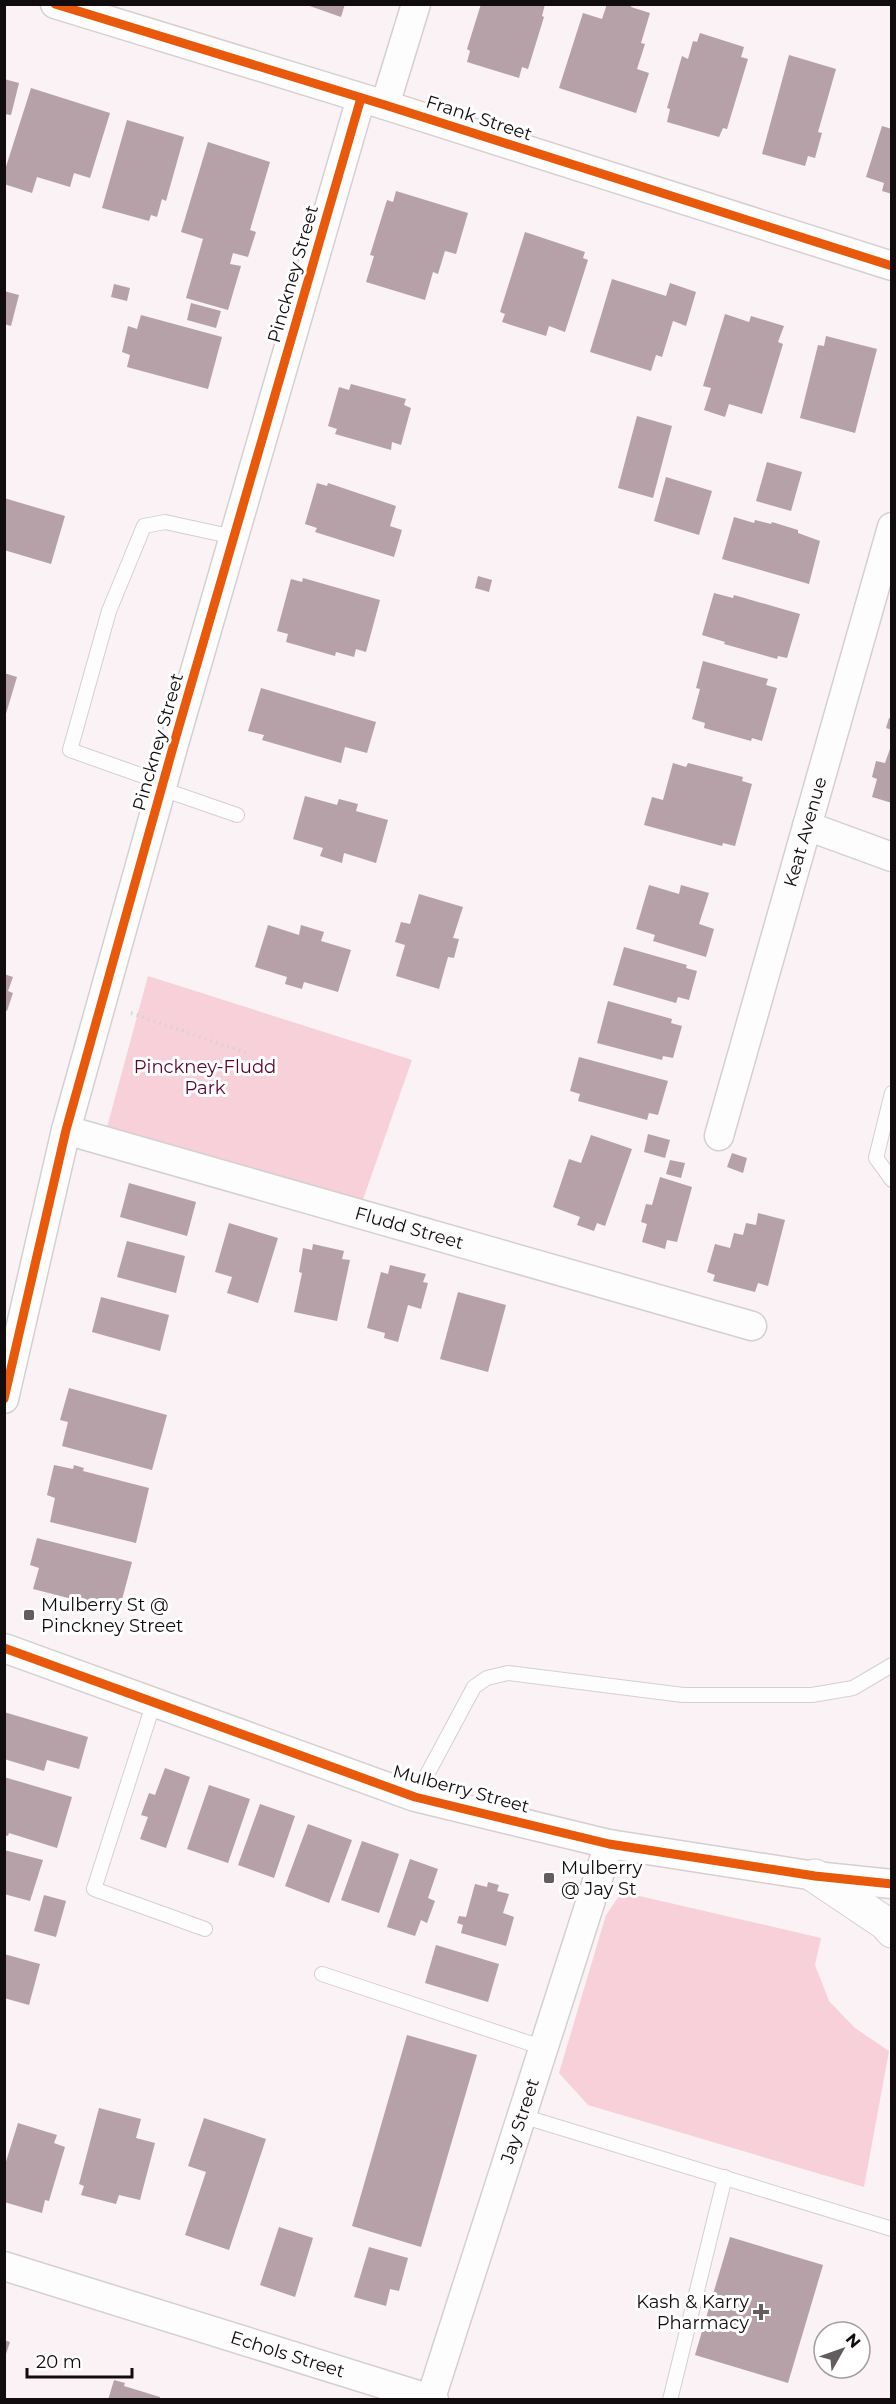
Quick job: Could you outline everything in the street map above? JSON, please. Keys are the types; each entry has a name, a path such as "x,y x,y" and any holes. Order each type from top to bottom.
{"main road":[{"path":"815,1875 885,1923 891,1930"}],"street":[{"name":"Frank Street","path":"55,4 891,266"},
{"name":"Pinckney Street","path":"4,1399 66,1130 234,537 373,102 416,4"},
{"name":"Keat Avenue","path":"719,1136 891,527"},
{"path":"807,826 891,857"},
{"name":"Fludd Street","path":"66,1130 752,1326"},
{"name":"Mulberry Street","path":"4,1648 415,1797 609,1844 891,1884"},
{"name":"Jay Street","path":"432,2399 609,1844"},
{"name":"Echols Street","path":"4,2266 432,2399"}],"lane":[{"path":"234,537 165,522 144,526 109,611 70,750 237,815"},
{"path":"891,1093 876,1158 891,1180"},
{"path":"415,1797 474,1687 487,1678 507,1673 683,1695 812,1695 854,1688 891,1665"},
{"path":"154,1702 94,1889 205,1929"},
{"path":"322,1974 544,2048"},
{"path":"522,2116 891,2229"},
{"path":"670,2400 725,2177"}],"path":[{"path":"102,1003 249,1054"}],"green space":[{"name":"Pinckney-Fludd Park","path":"148,976 412,1060 361,1205 106,1131"},
{"path":"622,1892 821,1938 815,1965 829,2001 855,2028 889,2051 864,2187 588,2105 559,2073 606,1915"}],"building":[{"path":"304,4 345,4 341,17"},
{"path":"481,4 545,4 542,16 544,17 528,69 522,67 519,78 467,62 470,51 467,49"},
{"path":"607,4 632,4 631,7 650,13 641,43 645,44 637,69 649,73 636,113 559,88 583,13 602,19"},
{"path":"700,33 744,47 741,57 748,59 727,129 723,128 719,137 667,122 670,109 667,108 682,56 688,59 693,41 697,42"},
{"path":"789,55 836,69 818,132 822,133 815,158 808,156 805,166 762,154"},
{"path":"4,79 19,83 11,115 4,114"},
{"path":"31,88 110,113 90,178 74,173 70,187 37,177 32,193 4,184 4,173"},
{"path":"127,120 184,137 166,201 162,199 157,217 151,215 149,221 102,208"},
{"path":"882,126 892,129 892,194 882,191 884,183 866,177"},
{"path":"208,142 270,162 250,230 256,232 248,257 233,253 230,264 241,266 228,310 186,298 203,239 181,232"},
{"path":"396,191 468,213 456,254 445,251 438,274 433,272 425,300 366,282 374,256 370,255 387,200 393,202"},
{"path":"525,232 585,252 583,258 588,260 565,332 549,326 546,336 502,322 505,314 500,312"},
{"path":"612,279 666,296 670,283 696,292 686,326 673,321 662,357 656,355 651,371 590,352"},
{"path":"114,284 130,288 127,301 111,297"},
{"path":"4,291 19,295 11,326 4,324"},
{"path":"191,303 221,311 216,328 187,320"},
{"path":"725,314 749,322 751,316 784,326 778,342 783,344 762,414 729,404 725,417 704,410 711,388 703,386"},
{"path":"141,315 222,337 208,389 127,367 130,355 122,352 128,326 137,329"},
{"path":"826,336 877,349 855,433 800,418 818,345 824,346"},
{"path":"351,384 406,399 404,405 411,408 401,445 392,442 391,450 335,434 337,429 328,426 339,387 349,390"},
{"path":"637,416 672,426 653,498 618,488"},
{"path":"767,462 802,472 791,511 756,501"},
{"path":"666,477 712,491 699,535 654,521"},
{"path":"317,483 327,486 328,483 396,506 390,526 402,530 394,557 315,532 317,528 305,524"},
{"path":"4,498 65,516 51,564 4,550"},
{"path":"734,517 754,523 755,520 771,524 772,522 798,530 798,533 820,541 809,584 722,559"},
{"path":"478,576 492,580 489,592 475,588"},
{"path":"303,578 380,600 366,652 356,649 354,657 336,652 335,656 286,642 288,634 277,631 291,579 302,582"},
{"path":"714,593 733,598 734,595 800,614 787,658 778,656 777,659 724,644 725,642 702,635"},
{"path":"703,661 768,679 766,685 777,688 762,741 752,738 751,741 704,728 705,723 692,719 700,689 696,688"},
{"path":"4,673 17,677 5,717 4,717"},
{"path":"261,688 376,722 367,753 345,747 341,763 262,740 264,735 248,731"},
{"path":"889,718 892,719 892,730 886,728"},
{"path":"892,743 892,803 872,797 877,779 872,777 876,761 885,763"},
{"path":"673,763 686,767 688,763 743,777 742,781 752,784 735,846 723,843 722,846 644,825 652,797 663,800"},
{"path":"305,796 337,805 339,799 358,804 356,811 388,820 376,863 344,853 342,863 320,856 323,848 293,839"},
{"path":"649,885 679,894 681,885 709,893 699,924 714,929 706,957 653,941 655,935 636,929"},
{"path":"419,894 463,907 453,938 459,939 454,958 448,957 439,989 396,976 405,945 395,942 401,922 410,924"},
{"path":"268,925 299,935 301,925 324,932 321,941 351,950 338,992 304,982 302,989 285,984 287,977 255,967"},
{"path":"624,947 687,965 686,968 697,971 689,1000 678,997 676,1003 613,985"},
{"path":"4,974 13,977 8,991 13,993 7,1011 4,1010"},
{"path":"608,1001 672,1019 671,1023 682,1026 673,1058 663,1056 662,1060 597,1043"},
{"path":"579,1057 668,1081 658,1115 649,1113 647,1120 578,1101 580,1094 570,1091"},
{"path":"648,1134 670,1140 665,1158 644,1152"},
{"path":"591,1135 632,1149 605,1226 597,1223 594,1231 577,1225 580,1217 553,1207 569,1159 581,1163"},
{"path":"732,1153 747,1158 743,1173 727,1167"},
{"path":"670,1160 685,1163 681,1178 666,1174"},
{"path":"660,1177 692,1187 677,1242 667,1240 665,1249 642,1242 647,1224 641,1222 646,1204 652,1205"},
{"path":"129,1183 196,1202 187,1236 120,1217"},
{"path":"758,1213 785,1220 768,1286 758,1283 755,1292 713,1281 715,1275 707,1272 715,1244 730,1248 734,1233 743,1235 746,1223 756,1225"},
{"path":"229,1223 278,1238 258,1303 227,1293 232,1277 215,1272"},
{"path":"127,1241 185,1256 176,1293 117,1277"},
{"path":"313,1244 344,1251 342,1259 350,1260 337,1321 294,1312 302,1273 299,1272 303,1248 312,1250"},
{"path":"390,1265 426,1274 423,1282 428,1283 421,1309 408,1305 398,1342 384,1338 385,1333 367,1328 381,1272 388,1274"},
{"path":"458,1292 506,1305 488,1372 440,1359"},
{"path":"101,1297 169,1315 160,1351 92,1332"},
{"path":"69,1388 167,1415 152,1470 62,1446 68,1422 60,1420"},
{"path":"54,1465 73,1469 74,1465 84,1468 83,1471 149,1488 136,1543 50,1522 55,1498 47,1495"},
{"path":"37,1538 132,1562 119,1611 33,1589 39,1568 30,1565"},
{"path":"4,1712 88,1737 79,1769 47,1760 44,1771 4,1759"},
{"path":"165,1768 190,1777 166,1848 140,1839 148,1817 141,1815 149,1793 155,1795"},
{"path":"4,1777 72,1797 57,1848 9,1833 8,1836 4,1835"},
{"path":"209,1785 250,1799 228,1863 187,1849"},
{"path":"260,1804 295,1816 274,1878 238,1865"},
{"path":"308,1824 352,1840 329,1903 285,1886"},
{"path":"362,1841 399,1854 379,1913 341,1900"},
{"path":"4,1850 43,1860 30,1901 4,1894"},
{"path":"410,1859 438,1869 428,1898 435,1901 427,1923 421,1920 415,1936 387,1927"},
{"path":"488,1882 499,1885 497,1891 509,1894 503,1913 514,1917 506,1946 461,1933 463,1925 457,1923 459,1916 466,1917 475,1884 487,1887"},
{"path":"44,1895 66,1901 56,1937 34,1931"},
{"path":"436,1945 499,1964 488,2002 425,1983"},
{"path":"4,1954 40,1964 29,2005 4,1998"},
{"path":"407,2035 477,2055 421,2247 352,2226"},
{"path":"99,2108 141,2119 136,2138 155,2143 140,2200 119,2195 116,2204 81,2195 84,2186 79,2184"},
{"path":"204,2118 266,2139 229,2250 185,2235 206,2172 188,2166"},
{"path":"18,2123 57,2135 54,2143 65,2147 49,2201 45,2200 42,2213 4,2202 4,2168"},
{"path":"279,2227 313,2238 295,2297 260,2285"},
{"path":"730,2237 823,2265 788,2383 695,2355"},
{"path":"369,2247 408,2258 399,2291 390,2289 386,2306 354,2297"},
{"path":"4,2340 10,2342 5,2357 4,2357"},
{"path":"114,2380 125,2383 124,2386 160,2397 160,2400 108,2400"}],"cycle path":[{"path":"55,4 385,105 892,266"},
{"path":"4,1399 66,1130 175,740 361,98"},
{"path":"4,1648 415,1797 609,1844 815,1876 892,1884"}],"place":[{"name":"Mulberry St @ Pinckney Street","path":"29,1615"},
{"name":"Mulberry @ Jay St","path":"549,1878"},
{"name":"Kash & Karry Pharmacy","path":"761,2312"}]}
